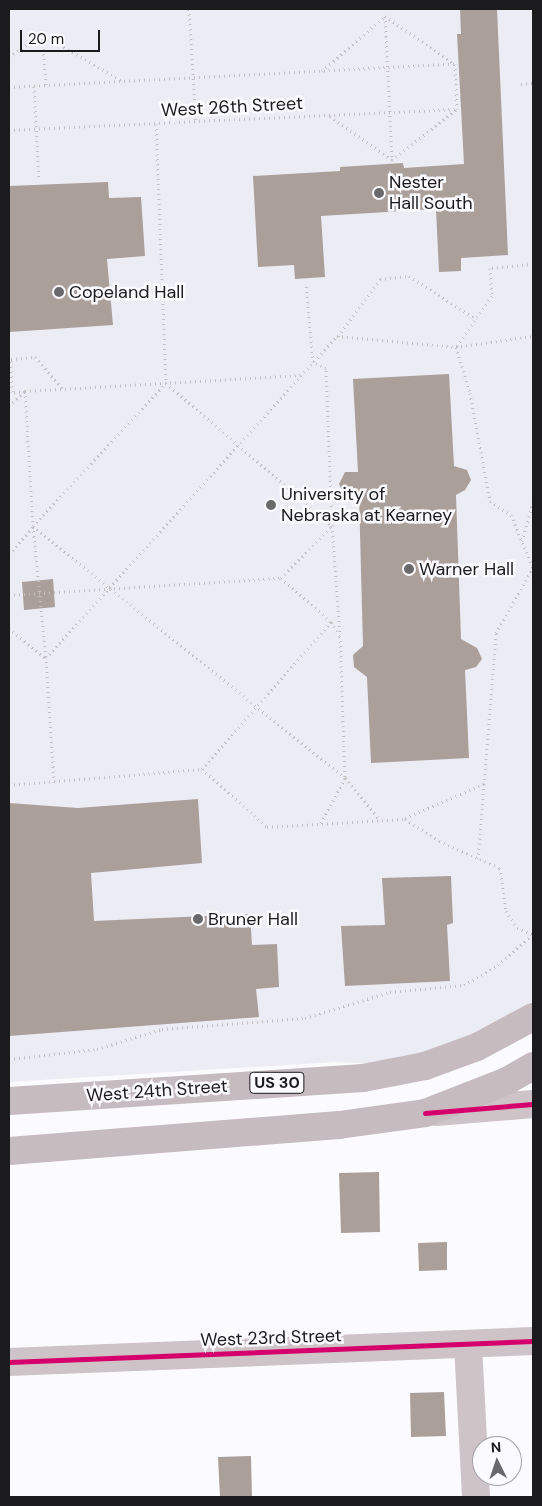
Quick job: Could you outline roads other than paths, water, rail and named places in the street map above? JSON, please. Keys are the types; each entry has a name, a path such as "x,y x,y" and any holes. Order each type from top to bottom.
{"main road":[{"name":"West 24th Street","path":"9,1101 363,1078 425,1066 477,1047 533,1017"},
{"path":"9,1151 339,1125 425,1113 507,1081 533,1066"}],"street":[{"path":"425,1113 533,1104"},
{"name":"West 23rd Street","path":"9,1362 533,1341"},
{"path":"468,1344 476,1497"}],"place":[{"name":"Nester Hall South","path":"379,193"},
{"name":"Copeland Hall","path":"59,292"},
{"name":"University of Nebraska at Kearney","path":"271,505"},
{"name":"Warner Hall","path":"409,569"},
{"name":"Bruner Hall","path":"198,919"}]}
